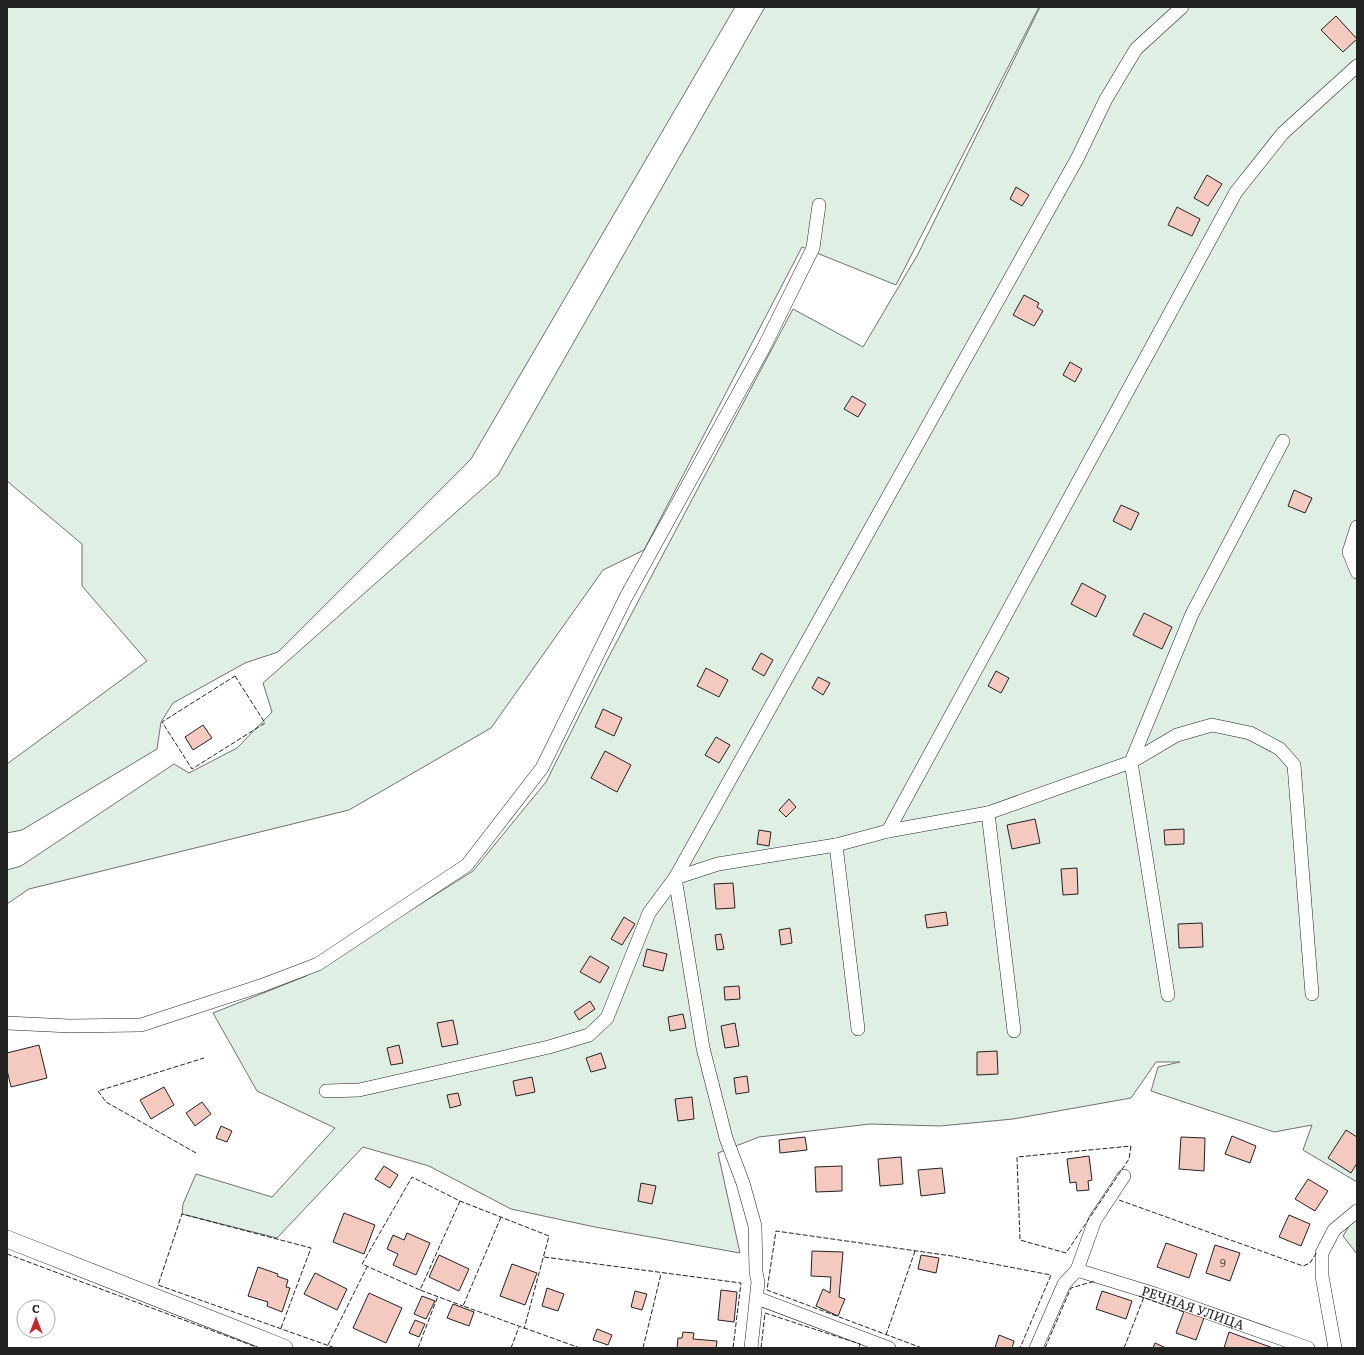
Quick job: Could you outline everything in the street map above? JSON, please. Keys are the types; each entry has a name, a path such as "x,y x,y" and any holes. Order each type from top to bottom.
{"street":[{"path":"326,1091 358,1090 549,1047 589,1035 607,1018 649,913 675,878 1073,166 1106,99 1136,49 1182,7"},
{"path":"888,831 1236,192 1283,133 1357,66"},
{"path":"7,1023 70,1026 141,1024 263,985 318,964 467,865 542,768 626,596 763,349 813,248 819,205"},
{"path":"1168,995 1131,762 1192,614 1283,441"},
{"path":"1357,527 1349,552 1357,572"},
{"path":"675,878 718,864 836,845 888,831 988,813 1131,762 1177,735 1212,725 1250,733 1280,749 1294,765 1312,994"},
{"path":"988,813 1014,1031"},
{"path":"836,845 858,1029"},
{"path":"675,878 703,1048 726,1138 743,1184 755,1226 757,1298 751,1348"},
{"path":"1036,1348 1064,1284 1076,1270 1095,1220 1124,1176"},
{"path":"1335,1348 1322,1276 1322,1253 1334,1230 1357,1212"},
{"path":"7,1239 284,1348"},
{"name":"РЕЧНАЯ УЛИЦА","path":"1076,1270 1156,1294 1308,1348"},
{"path":"757,1298 889,1348"}],"green space":[{"path":"7,7 735,7 471,459 278,652 245,663 173,703 161,722 157,749 22,830 7,833 7,764 147,661 82,586 82,544 7,481"},
{"path":"765,7 1039,7 896,285 802,247 644,550 603,570 491,728 349,810 29,889 7,904 7,870 21,866 174,764 189,773 237,748 272,712 263,683 498,475"},
{"path":"1040,7 1357,7 1357,1182 1303,1150 1312,1125 1274,1132 1151,1091 1158,1067 1180,1062 1156,1062 1131,1098 1013,1119 940,1126 870,1124 759,1137 718,1153 740,1253 595,1227 511,1209 429,1166 363,1147 277,1238 182,1214 183,1204 196,1174 272,1197 335,1128 257,1091 213,1013 306,976 473,871 546,782 606,662 793,309 863,347 918,254"},
{"path":"1357,1213 1357,1254 1343,1236"}],"building":[{"path":"1336,16 1357,39 1343,52 1321,30"},
{"path":"1207,175 1222,184 1208,206 1194,198"},
{"path":"1016,187 1029,195 1022,206 1010,199"},
{"path":"1177,207 1200,219 1192,236 1168,225"},
{"path":"1024,295 1039,303 1037,307 1043,311 1034,326 1013,315"},
{"path":"1070,362 1082,369 1075,382 1063,375"},
{"path":"852,396 866,404 858,417 844,409"},
{"path":"1294,490 1312,498 1305,513 1288,506"},
{"path":"1121,505 1139,513 1131,530 1113,521"},
{"path":"1082,583 1106,596 1096,617 1071,604"},
{"path":"1144,613 1172,627 1162,649 1133,635"},
{"path":"761,653 773,660 764,676 752,669"},
{"path":"706,668 728,680 719,697 697,686"},
{"path":"996,671 1009,678 1001,693 988,686"},
{"path":"818,677 830,683 823,695 812,688"},
{"path":"603,709 622,718 614,736 595,727"},
{"path":"203,725 212,738 193,750 185,737"},
{"path":"716,737 730,745 719,763 705,755"},
{"path":"605,751 631,765 617,792 591,778"},
{"path":"789,799 796,807 786,817 779,810"},
{"path":"1035,819 1040,843 1012,849 1007,825"},
{"path":"1184,829 1184,844 1165,845 1164,830"},
{"path":"759,830 771,832 769,846 757,844"},
{"path":"1077,868 1078,894 1063,895 1061,869"},
{"path":"733,883 735,908 716,909 714,884"},
{"path":"946,912 948,925 927,928 925,915"},
{"path":"624,917 635,924 622,945 611,939"},
{"path":"1202,923 1203,947 1179,948 1178,924"},
{"path":"790,928 792,943 781,945 779,930"},
{"path":"721,934 724,949 717,950 715,935"},
{"path":"647,949 667,954 663,971 643,966"},
{"path":"590,956 609,967 600,983 580,972"},
{"path":"739,986 740,999 725,1000 724,987"},
{"path":"590,1001 595,1009 579,1020 574,1012"},
{"path":"683,1014 686,1028 670,1031 668,1017"},
{"path":"453,1020 458,1044 442,1047 437,1023"},
{"path":"735,1023 739,1046 725,1048 721,1026"},
{"path":"39,1045 47,1078 11,1087 7,1070 7,1053"},
{"path":"399,1045 403,1063 391,1065 387,1048"},
{"path":"997,1051 998,1074 977,1075 977,1052"},
{"path":"601,1053 606,1068 591,1072 586,1058"},
{"path":"747,1076 749,1092 736,1094 734,1078"},
{"path":"532,1077 535,1092 516,1096 513,1081"},
{"path":"164,1087 174,1105 151,1119 140,1100"},
{"path":"458,1093 461,1105 450,1108 447,1095"},
{"path":"692,1097 694,1119 678,1121 675,1099"},
{"path":"202,1102 211,1114 195,1126 186,1113"},
{"path":"221,1126 232,1131 227,1142 216,1138"},
{"path":"1346,1130 1357,1137 1357,1163 1351,1173 1328,1158"},
{"path":"1232,1136 1256,1146 1250,1163 1225,1154"},
{"path":"805,1137 807,1150 780,1153 779,1140"},
{"path":"1181,1137 1205,1138 1204,1171 1179,1169"},
{"path":"1089,1156 1092,1180 1088,1181 1089,1190 1077,1191 1076,1182 1070,1183 1067,1159"},
{"path":"901,1157 903,1184 880,1186 878,1159"},
{"path":"384,1166 398,1175 390,1188 375,1179"},
{"path":"842,1166 842,1191 816,1192 815,1167"},
{"path":"942,1168 945,1193 921,1196 918,1170"},
{"path":"1308,1179 1328,1191 1315,1211 1295,1199"},
{"path":"641,1183 656,1186 652,1204 638,1201"},
{"path":"344,1213 375,1225 364,1254 333,1242"},
{"path":"1289,1215 1310,1224 1301,1246 1279,1237"},
{"path":"407,1233 430,1243 416,1275 393,1265 398,1254 387,1249 393,1235 404,1240"},
{"path":"1166,1243 1197,1254 1189,1278 1157,1267"},
{"path":"1215,1245 1240,1253 1230,1281 1206,1273"},
{"path":"812,1251 843,1252 839,1297 845,1299 838,1316 816,1306 823,1289 830,1293 831,1277 811,1276"},
{"path":"439,1255 469,1269 459,1291 429,1277"},
{"path":"921,1255 939,1258 936,1273 918,1269"},
{"path":"512,1264 537,1273 525,1305 500,1296"},
{"path":"258,1267 278,1274 277,1276 288,1280 286,1287 290,1288 282,1312 267,1306 268,1302 248,1296"},
{"path":"315,1273 347,1289 337,1310 304,1294"},
{"path":"547,1288 564,1294 558,1311 542,1306"},
{"path":"721,1290 737,1292 734,1322 718,1320"},
{"path":"635,1291 647,1294 642,1310 631,1307"},
{"path":"1102,1291 1132,1301 1126,1319 1096,1309"},
{"path":"369,1293 402,1308 386,1343 353,1328"},
{"path":"422,1296 435,1301 426,1319 414,1314"},
{"path":"453,1304 474,1312 469,1326 447,1318"},
{"path":"1184,1311 1204,1318 1196,1340 1176,1333"},
{"path":"415,1320 425,1324 419,1337 409,1333"},
{"path":"597,1329 612,1335 608,1345 593,1340"},
{"path":"683,1332 694,1333 693,1339 717,1341 716,1348 677,1348 678,1338 682,1338"},
{"path":"1229,1332 1273,1348 1224,1348"},
{"path":"999,1335 1014,1341 1012,1348 995,1348"},
{"path":"1155,1343 1166,1348 1153,1348"}],"fence":[{"path":"235,676 265,723 192,769 162,722 235,676"},
{"path":"196,1153 106,1102 98,1091 204,1058"},
{"path":"1131,1146 1129,1159 1066,1253 1020,1240 1017,1157 1131,1146"},
{"path":"420,1290 362,1264 412,1177 460,1201 549,1236 524,1329"},
{"path":"1119,1200 1303,1266 1310,1263 1317,1252"},
{"path":"460,1201 420,1290 463,1306"},
{"path":"281,1328 311,1248 182,1214 158,1285 335,1348"},
{"path":"501,1217 463,1306 580,1348"},
{"path":"922,1348 767,1290 776,1231 952,1256 1051,1275 1020,1348"},
{"path":"886,1335 915,1251"},
{"path":"7,1254 259,1348"},
{"path":"544,1257 741,1283 733,1348"},
{"path":"328,1345 367,1267"},
{"path":"643,1348 661,1274"},
{"path":"1045,1348 1071,1288 1095,1281"},
{"path":"418,1348 438,1296"},
{"path":"1139,1296 1184,1312"},
{"path":"1124,1348 1144,1297"},
{"path":"761,1348 765,1313 860,1344 859,1348"},
{"path":"511,1348 519,1327"}]}
